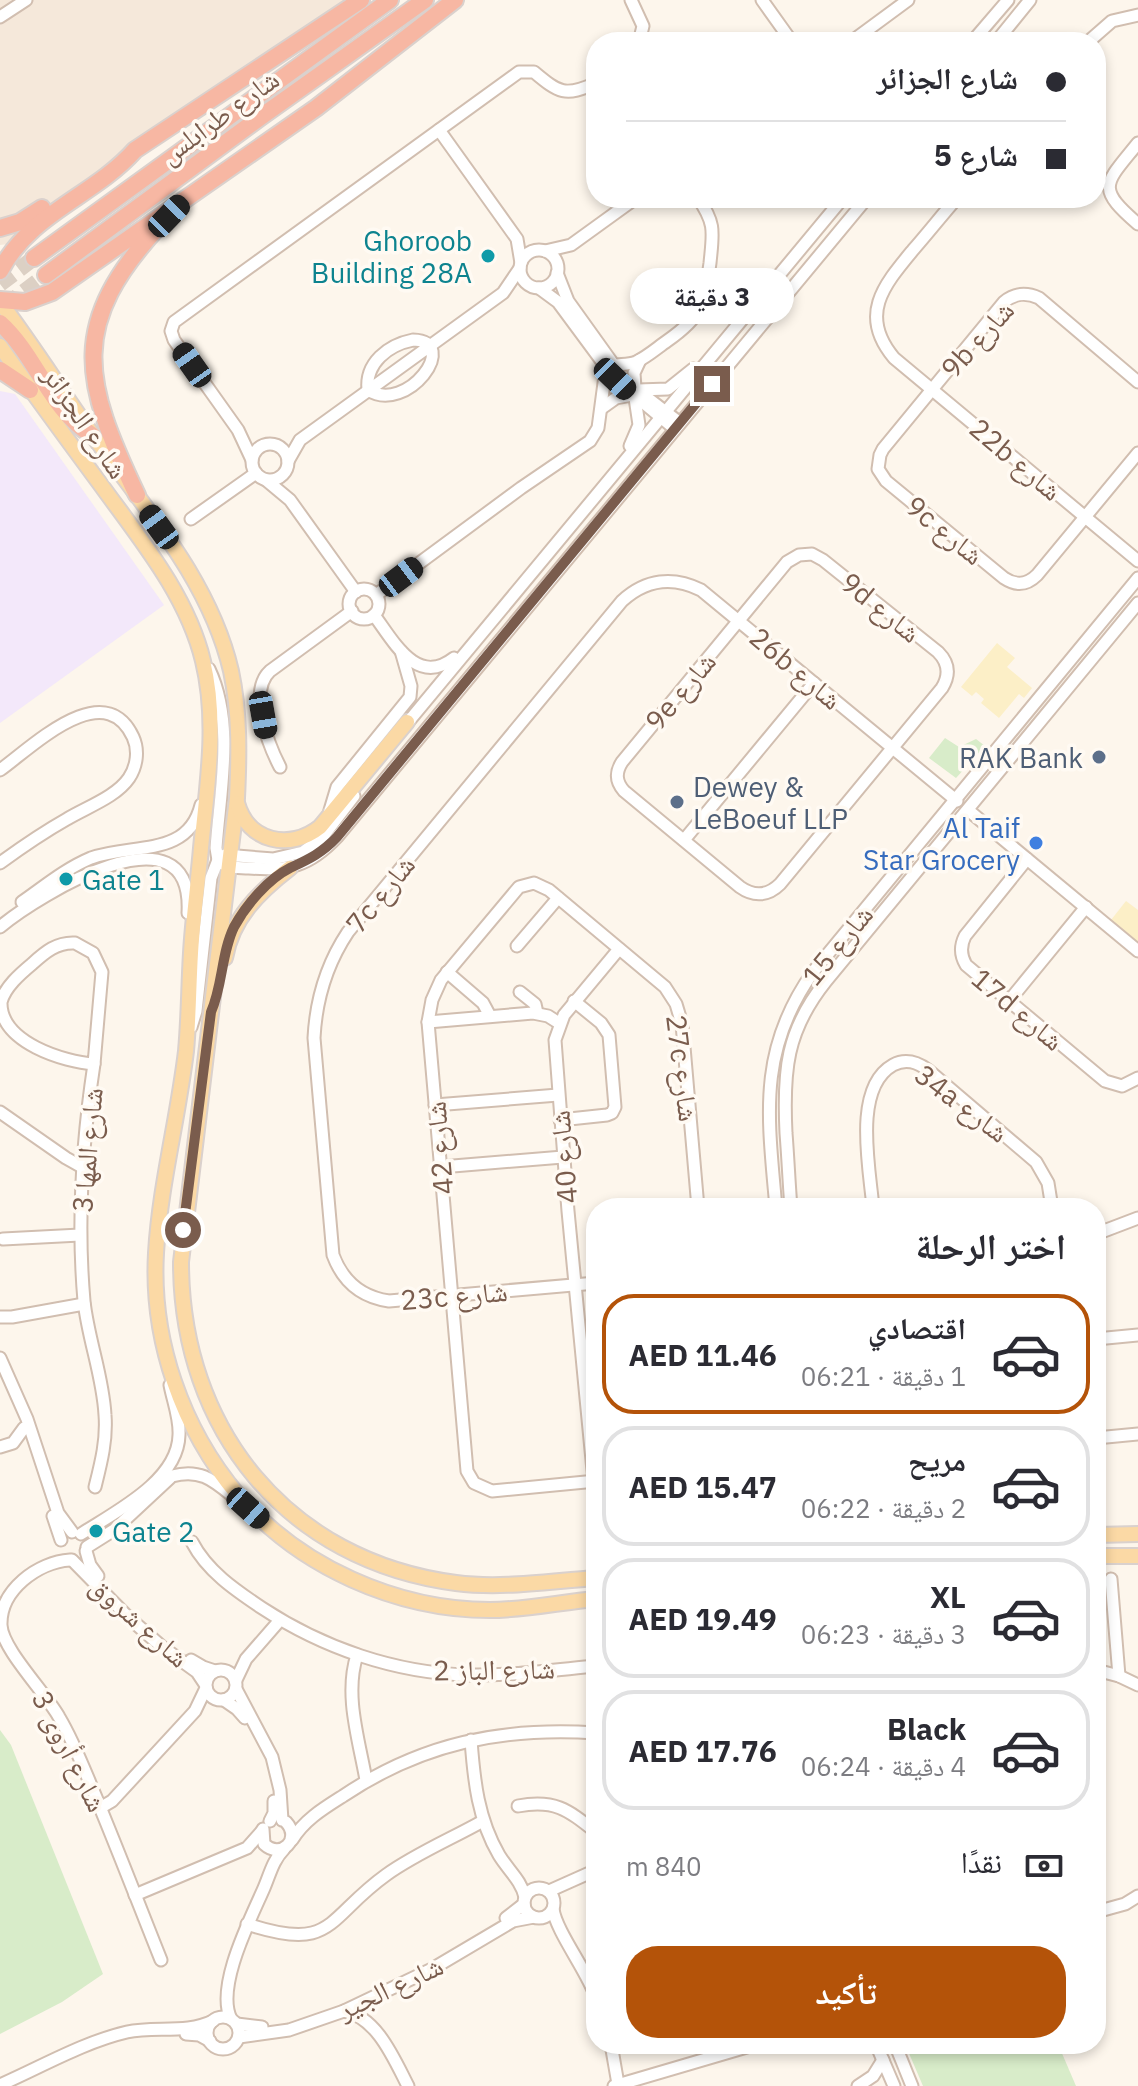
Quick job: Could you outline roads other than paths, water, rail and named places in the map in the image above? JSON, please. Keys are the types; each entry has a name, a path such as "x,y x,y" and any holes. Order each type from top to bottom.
{"highway":[{"path":"0,228 29,217 361,0"},
{"name":"شارع طرابلس","path":"34,258 390,0"},
{"name":"شارع طرابلس","path":"46,275 425,0"},
{"path":"0,301 25,302 44,297 316,108 455,0"},
{"path":"0,271 28,231 119,166 135,150"},
{"path":"137,495 107,430 96,391 93,362 96,333 106,299 126,263 184,200"},
{"path":"0,323 26,354 68,415 92,435"},
{"path":"0,370 30,390"}],"main road":[{"name":"شارع الجزائر","path":"0,301 195,582 208,606 232,674 238,725 237,798 225,860 211,1012 183,1230 181,1295 188,1344 209,1407 236,1452 267,1491 300,1519 341,1546 389,1568 440,1581 474,1585 586,1579"},
{"name":"شارع الجزائر","path":"0,346 151,555 183,609 203,660 210,717 208,786 191,946 187,1036 156,1255 157,1307 169,1368 183,1406 215,1465 248,1508 310,1557 360,1583 404,1599 488,1610 586,1600"},
{"path":"237,798 242,815 252,829 265,837 291,841 311,834 407,722"},
{"path":"211,1012 234,929 260,893 290,868"},
{"path":"1106,1535 1138,1534"},
{"path":"1106,1556 1138,1556"}],"street":[{"path":"0,17 26,0"},
{"path":"631,0 643,26 642,32"},
{"path":"762,0 785,32"},
{"path":"865,32 908,0"},
{"path":"981,32 1008,0"},
{"path":"1004,32 1030,0"},
{"path":"1098,32 1112,21 1138,15"},
{"path":"356,592 290,500 261,477 238,430 174,340 171,331 174,322 522,71 534,72 561,92 586,87"},
{"path":"439,130 517,239 523,280 558,302 609,366 635,392 678,426"},
{"path":"1138,143 1114,173 1109,186 1112,200 1138,224"},
{"path":"503,293 548,285 571,245 622,208"},
{"path":"609,366 627,365 641,359 690,325 702,308 714,228 705,208"},
{"path":"225,860 293,856 312,846 335,822 407,722 835,208"},
{"path":"203,660 213,679 221,709 223,747 216,848 225,860 277,870 290,868 318,854 337,837 859,208"},
{"name":"22b شارع","path":"949,208 889,279 879,298 878,330 882,340 894,358 1138,561"},
{"path":"376,595 521,488 586,445 596,433 609,366 568,301 554,257 517,239"},
{"path":"290,500 283,474 300,440 503,293 530,252 571,245"},
{"name":"9b شارع","path":"931,389 1004,302 1010,297 1025,294 1039,298 1138,382"},
{"path":"368,390 370,372 387,349 413,340 431,345"},
{"path":"368,390 378,395 390,395 412,386 431,364 431,345"},
{"path":"615,471 639,425 634,373 641,359"},
{"path":"602,408 616,398 635,392 668,389 694,367 704,364"},
{"name":"9c شارع","path":"931,389 883,449 878,469 886,481 944,530 1004,578 1025,584 1037,575 1086,517"},
{"path":"238,430 284,451 288,461"},
{"path":"252,460 258,449 300,440"},
{"path":"1086,517 1138,453"},
{"path":"191,519 261,477 275,479 283,474"},
{"name":"9d شارع","path":"739,621 787,562 799,555 812,554 938,652 948,669 946,683 892,748"},
{"name":"شارع 15","path":"775,1198 769,1097 772,1066 786,1016 813,972 1138,578"},
{"name":"26b شارع","path":"622,601 654,582 678,581 701,590 957,801"},
{"path":"367,589 376,595 379,605 374,615 365,619 352,611 350,601 356,592 367,589"},
{"name":"7c شارع","path":"333,1255 314,1038 319,996 330,964 348,932 622,601"},
{"name":"شارع 15","path":"791,1198 784,1097 786,1067 796,1026 814,997 1138,603"},
{"path":"280,767 267,736 260,693 262,681 270,671 352,611"},
{"path":"374,615 401,651 420,666 431,669 442,667 469,647"},
{"name":"9e شارع","path":"684,840 620,787 617,774 622,762 739,621"},
{"path":"328,817 337,787 410,697 411,686 401,651"},
{"path":"1043,717 1045,704 1075,666 1075,661 1070,659"},
{"path":"814,683 684,840 740,887 753,894 775,889 892,748"},
{"path":"0,770 69,720 91,712 114,716 123,723 135,743 135,766 122,786 0,863"},
{"path":"0,919 101,855 174,842 187,833 196,821 208,786"},
{"path":"968,810 1138,951"},
{"path":"0,927 55,884 109,866 145,859 167,863 178,870 187,886 191,946"},
{"name":"17d شارع","path":"1027,859 965,936 961,947 966,965 1110,1084 1128,1085 1138,1078"},
{"path":"187,1036 196,1011 211,878 225,860"},
{"name":"شارع 42","path":"553,894 534,883 519,887 447,972 432,1000 428,1022 467,1471 474,1483 492,1491 586,1482"},
{"path":"869,930 861,922 884,886"},
{"path":"517,946 553,894"},
{"name":"27c شارع","path":"553,894 665,987 680,1014 697,1198"},
{"path":"1009,1001 1086,907"},
{"name":"شارع المها 3","path":"94,1064 62,1059 32,1048 9,1030 2,1019 0,1006 8,988 40,956 60,944 82,945 93,953 101,965 103,979 94,1064 82,1167 80,1235 84,1304 105,1417 105,1444 95,1487"},
{"path":"428,1022 537,1013 559,1023 619,949"},
{"path":"447,972 483,1003 490,1016"},
{"path":"520,992 535,1004 537,1013"},
{"path":"560,1120 607,1115 615,1107 609,1035 601,1023 574,1001"},
{"name":"شارع 40","path":"559,1023 555,1040 558,1095 586,1393"},
{"name":"34a شارع","path":"872,1198 866,1118 875,1085 889,1068 905,1061 921,1065 1036,1162 1048,1183 1050,1198"},
{"path":"435,1105 558,1095"},
{"path":"0,1112 82,1167"},
{"path":"441,1167 563,1157"},
{"path":"772,1162 778,1159 782,1162 790,1198"},
{"path":"1106,1230 1138,1218"},
{"name":"شارع المها 3","path":"3,1239 80,1235"},
{"name":"23c شارع","path":"333,1255 351,1285 371,1297 389,1301 586,1284"},
{"path":"0,1323 6,1317 84,1304"},
{"path":"1106,1338 1138,1335"},
{"path":"0,1358 34,1437 58,1513 86,1540 87,1549"},
{"path":"60,1542 105,1518 160,1478 176,1454 179,1426 169,1368"},
{"path":"0,1373 24,1428 60,1542 60,1553 71,1560 79,1559 87,1549 114,1530 164,1482 182,1474 212,1479 248,1508"},
{"path":"13,1443 24,1428"},
{"path":"1106,1437 1138,1434"},
{"path":"0,1447 13,1443 31,1450"},
{"path":"105,1518 107,1527 114,1530"},
{"name":"شارع أروى 3","path":"49,1563 60,1542"},
{"name":"شارع الباز 2","path":"192,1542 216,1574 280,1620 357,1655 411,1669 466,1675 586,1667"},
{"name":"شارع شروق","path":"87,1549 88,1561 95,1573 145,1624 188,1658 203,1667 219,1670"},
{"name":"شارع أروى 3","path":"71,1560 49,1563 20,1583 7,1599 1,1617 2,1635 61,1720 161,1960"},
{"name":"شارع شروق","path":"71,1560 134,1623 197,1672 206,1686"},
{"path":"1111,1579 1119,1676"},
{"path":"195,1711 232,1696 246,1659 280,1620"},
{"path":"357,1655 352,1676 352,1698 366,1780"},
{"path":"100,1808 112,1801 195,1711 209,1676 246,1659"},
{"path":"219,1670 231,1673 272,1757 280,1790 275,1824 264,1844 280,1847"},
{"path":"1106,1673 1138,1685"},
{"path":"206,1686 209,1695 240,1712 264,1754 271,1779 275,1824"},
{"path":"22,2084 127,2039 155,2034 195,2034 216,2047 225,2049 234,2045 239,2037 227,2006 236,1956 280,1847 306,1821 366,1780 428,1753 471,1740 538,1730 586,1732"},
{"path":"471,1740 475,1788 483,1821 499,1854 517,1879 526,1910 560,1929"},
{"path":"518,1806 542,1802 559,1806 586,1825"},
{"path":"135,1895 247,1848 275,1824 306,1821"},
{"path":"247,1924 283,1934 305,1934 324,1929 341,1918 387,1875 483,1821"},
{"path":"210,2041 208,2032 214,2020 235,1937 280,1847 293,1832 275,1824"},
{"path":"247,1848 280,1847"},
{"path":"517,1879 548,1897 560,1929 586,1974"},
{"path":"548,1897 586,1879"},
{"path":"1106,1909 1125,1904 1138,1896"},
{"name":"شارع الجير","path":"234,2022 253,2027 279,2026 321,2012 445,1955 525,1901 548,1897 549,1915 513,1921 449,1960 375,1997 289,2030 239,2037"},
{"path":"371,2024 375,1997"},
{"path":"344,2011 356,2013 371,2024 408,2086"},
{"path":"0,2085 116,2035 156,2028 196,2027 214,2020 234,2022"},
{"path":"612,2054 616,2085 723,2054"},
{"path":"880,2054 891,2082"},
{"path":"899,2054 912,2086"},
{"path":"862,2084 876,2073 883,2060"},
{"path":"862,2084 891,2082 904,2068"}],"tunnel":[{"path":"0,284 34,258"},
{"path":"5,306 46,275"}],"place":[{"name":"Ghoroob Building 28A","path":"488,256"},
{"name":"RAK Bank","path":"1099,757"},
{"name":"Dewey & LeBoeuf LLP","path":"677,802"},
{"name":"Al Taif Star Grocery","path":"1036,843"},
{"name":"Gate 1","path":"66,879"},
{"name":"Gate 2","path":"96,1531"}]}
